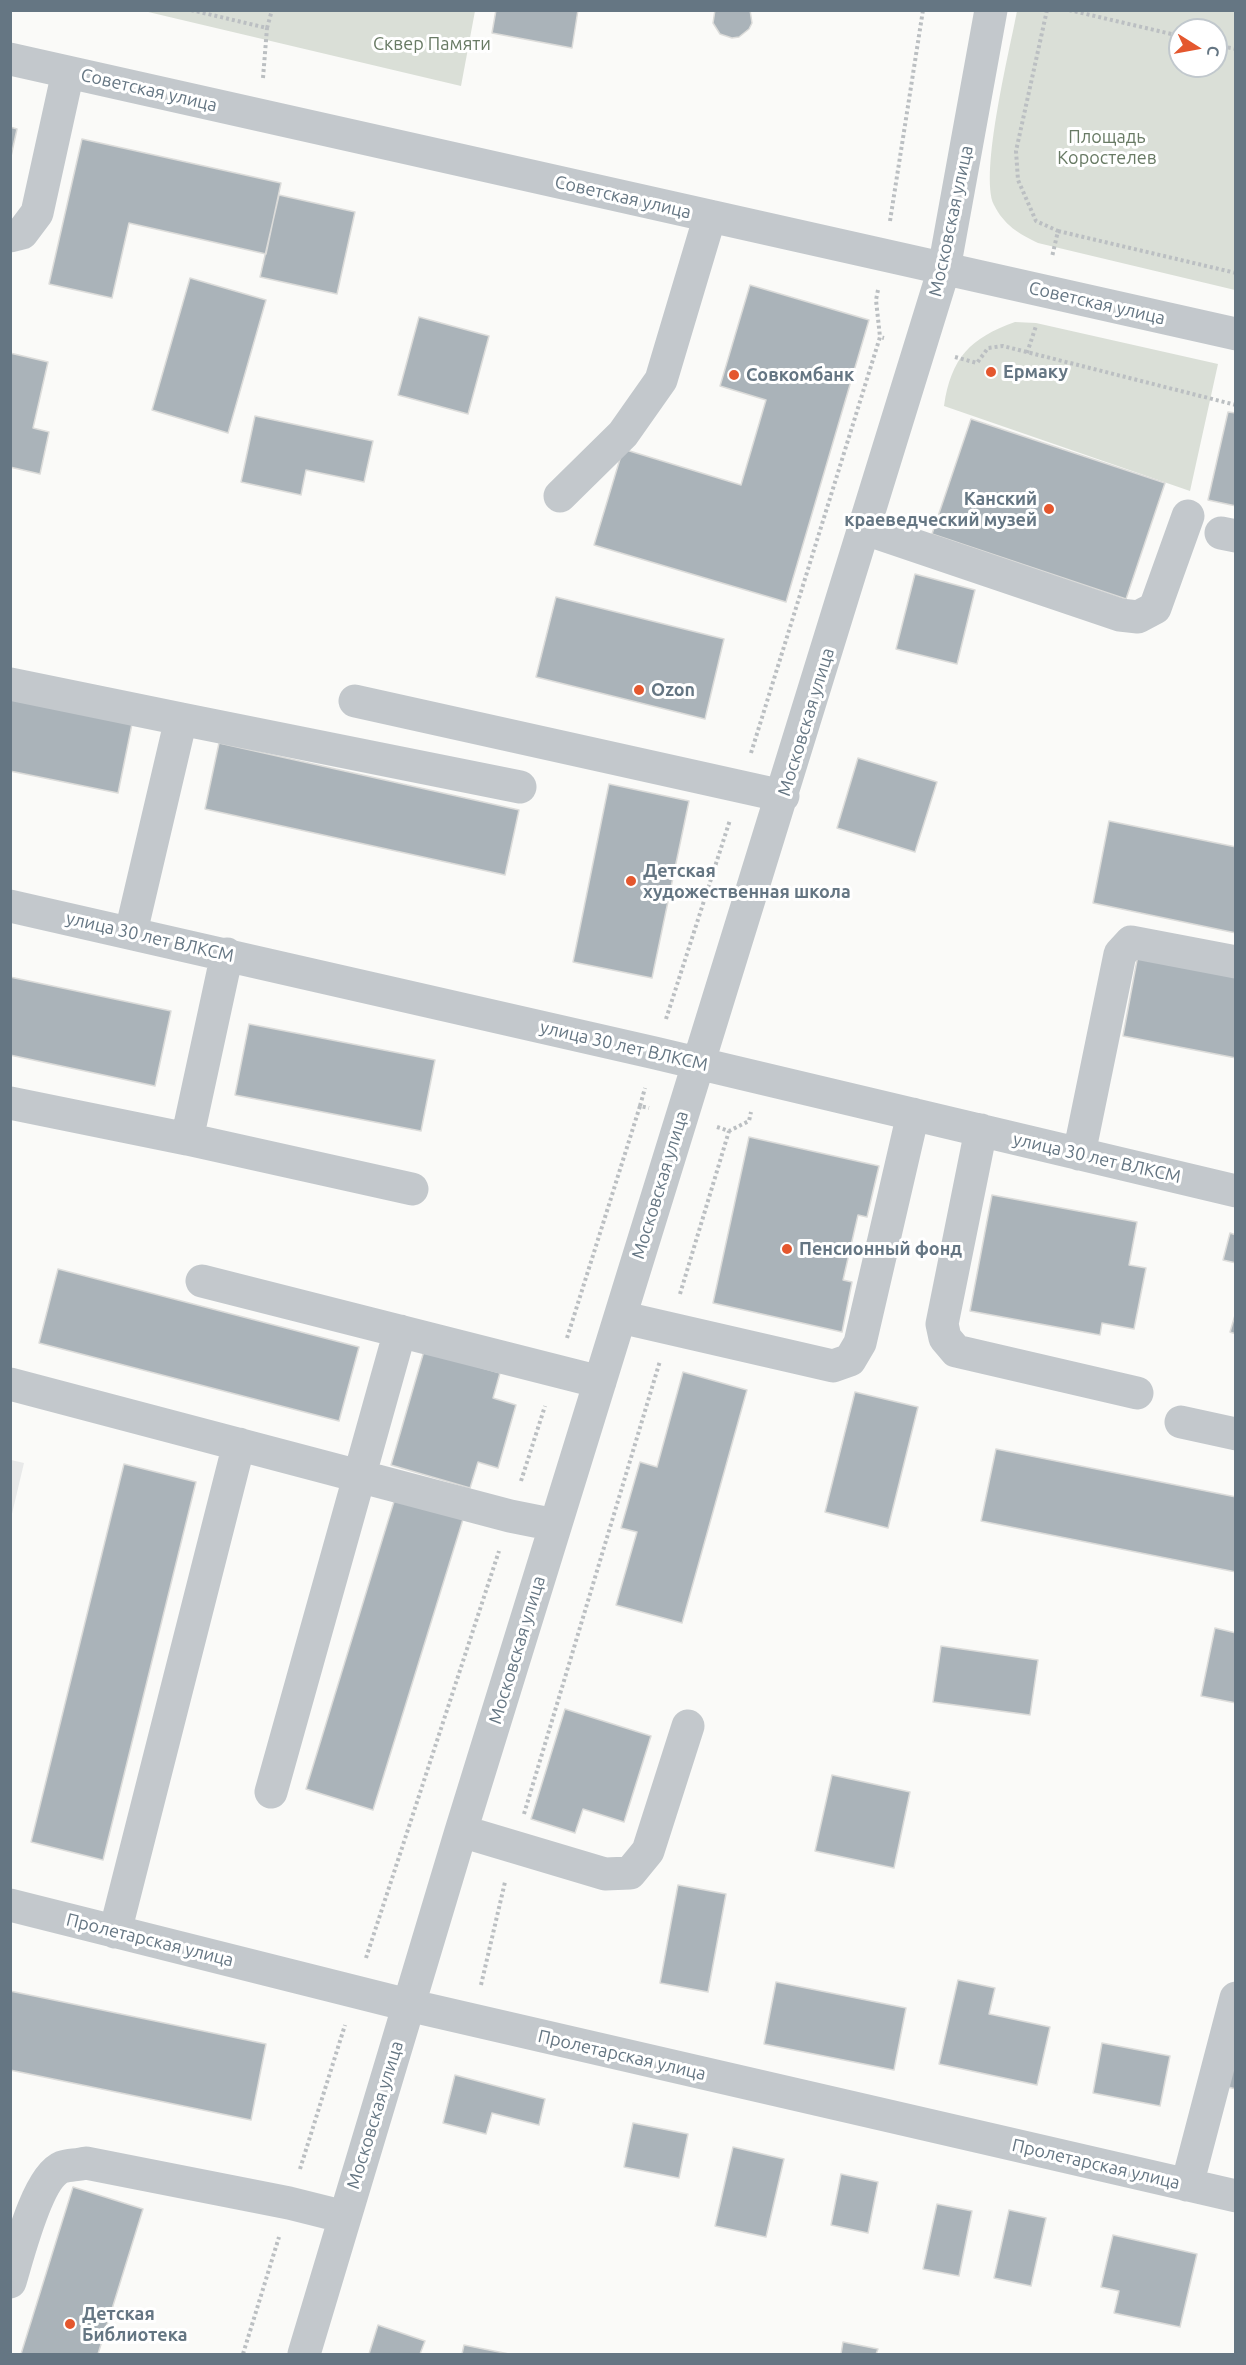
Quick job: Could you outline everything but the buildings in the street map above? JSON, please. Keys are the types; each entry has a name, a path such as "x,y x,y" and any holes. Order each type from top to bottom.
{"street":[{"name":"Московская улица","path":"304,2355 555,1525 945,269 991,10"},
{"name":"Советская улица","path":"10,59 1236,334"},
{"path":"10,236 22,233 37,213 68,72"},
{"path":"560,496 623,434 661,380 710,216"},
{"path":"866,529 1120,615 1138,617 1155,608 1188,516"},
{"path":"10,684 520,787"},
{"path":"355,700 783,796"},
{"path":"131,932 181,719"},
{"name":"улица 30 лет ВЛКСМ","path":"10,906 698,1063 1236,1191"},
{"path":"1079,1154 1120,954 1131,942 1236,962"},
{"path":"188,1139 227,954"},
{"path":"10,1103 188,1139 412,1189"},
{"path":"620,1317 833,1366 850,1360 860,1343 914,1114"},
{"path":"981,1130 942,1324 945,1338 956,1351 1137,1393"},
{"path":"202,1281 600,1382"},
{"path":"271,1792 400,1331"},
{"path":"10,1384 510,1516 555,1525"},
{"path":"1181,1422 1236,1434"},
{"path":"115,1932 239,1444"},
{"path":"461,1831 605,1874 630,1873 648,1851 688,1726"},
{"name":"Пролетарская улица","path":"10,1905 408,2006 1236,2196"},
{"path":"1187,2185 1236,1998"},
{"path":"10,2282 30,2217 49,2178 61,2168 86,2163 289,2203 345,2217"}],"path":[{"path":"191,10 267,28"},
{"path":"260,115 267,28 272,10"},
{"path":"880,337 876,300 923,10"},
{"path":"1047,10 1016,150 1018,180 1036,221 1058,231 1236,273"},
{"path":"1069,10 1168,33"},
{"path":"1027,353 1058,231"},
{"path":"473,2020 513,1847 729,1131"}],"shaded area":[{"path":"10,1460 24,1463 11,1518"}],"green space":[{"name":"Сквер Памяти","path":"144,11 475,11 461,86"},
{"name":"Площадь Коростелев","path":"1017,11 1235,11 1235,290 1038,243 1018,232 1002,218 994,205 990,189 990,167 997,111"},
{"path":"1015,322 1036,323 1218,364 1190,491 944,406 952,375 965,352 986,335"}],"place":[{"name":"Ермаку","path":"991,372"},
{"name":"Совкомбанк","path":"734,375"},
{"name":"Канский краеведческий музей","path":"1049,509"},
{"name":"Ozon","path":"639,690"},
{"name":"Детская художественная школа","path":"631,881"},
{"name":"Пенсионный фонд","path":"787,1249"},
{"name":"Детская Библиотека","path":"70,2324"}]}
